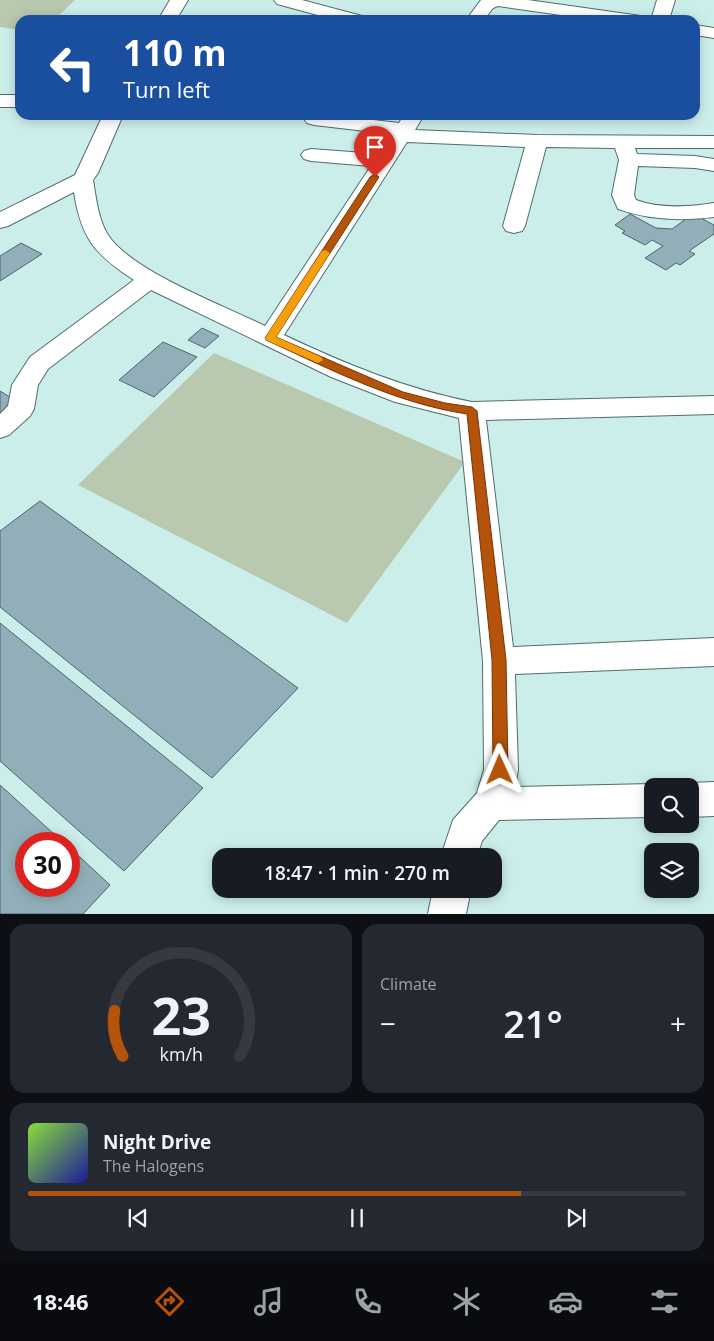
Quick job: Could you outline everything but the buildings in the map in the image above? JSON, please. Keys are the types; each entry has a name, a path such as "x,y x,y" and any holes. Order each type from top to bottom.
{"street":[{"path":"170,15 179,0"},
{"path":"283,0 338,15"},
{"path":"662,15 666,0"},
{"path":"480,15 488,4 498,1 598,15"},
{"path":"700,31 714,33"},
{"path":"0,101 15,101"},
{"path":"0,221 82,179 87,173 112,120"},
{"path":"314,120 407,127 626,151 714,165"},
{"path":"270,338 407,127"},
{"path":"514,226 537,141"},
{"path":"626,151 714,142"},
{"path":"626,151 623,195 626,204 636,209 698,213 714,210"},
{"path":"311,155 385,161"},
{"path":"82,179 90,222 96,235 105,246 130,267 150,279 270,338 400,395 445,407 472,411 714,405"},
{"path":"0,428 21,409 25,385 40,363 150,279"},
{"path":"461,848 466,832 490,804 497,788 500,770 499,660 472,411"},
{"path":"499,660 714,652"},
{"path":"699,800 714,799"},
{"path":"490,804 644,800"},
{"path":"447,914 450,898"}],"green space":[{"path":"0,0 75,0 59,15 15,15 15,29 0,27"},
{"path":"214,353 465,462 347,623 78,485"}],"slow traffic":[{"path":"318,360 270,338 325,253"}],"route":[{"path":"375,177 270,338 400,395 445,407 472,411 499,660 500,770"}]}
